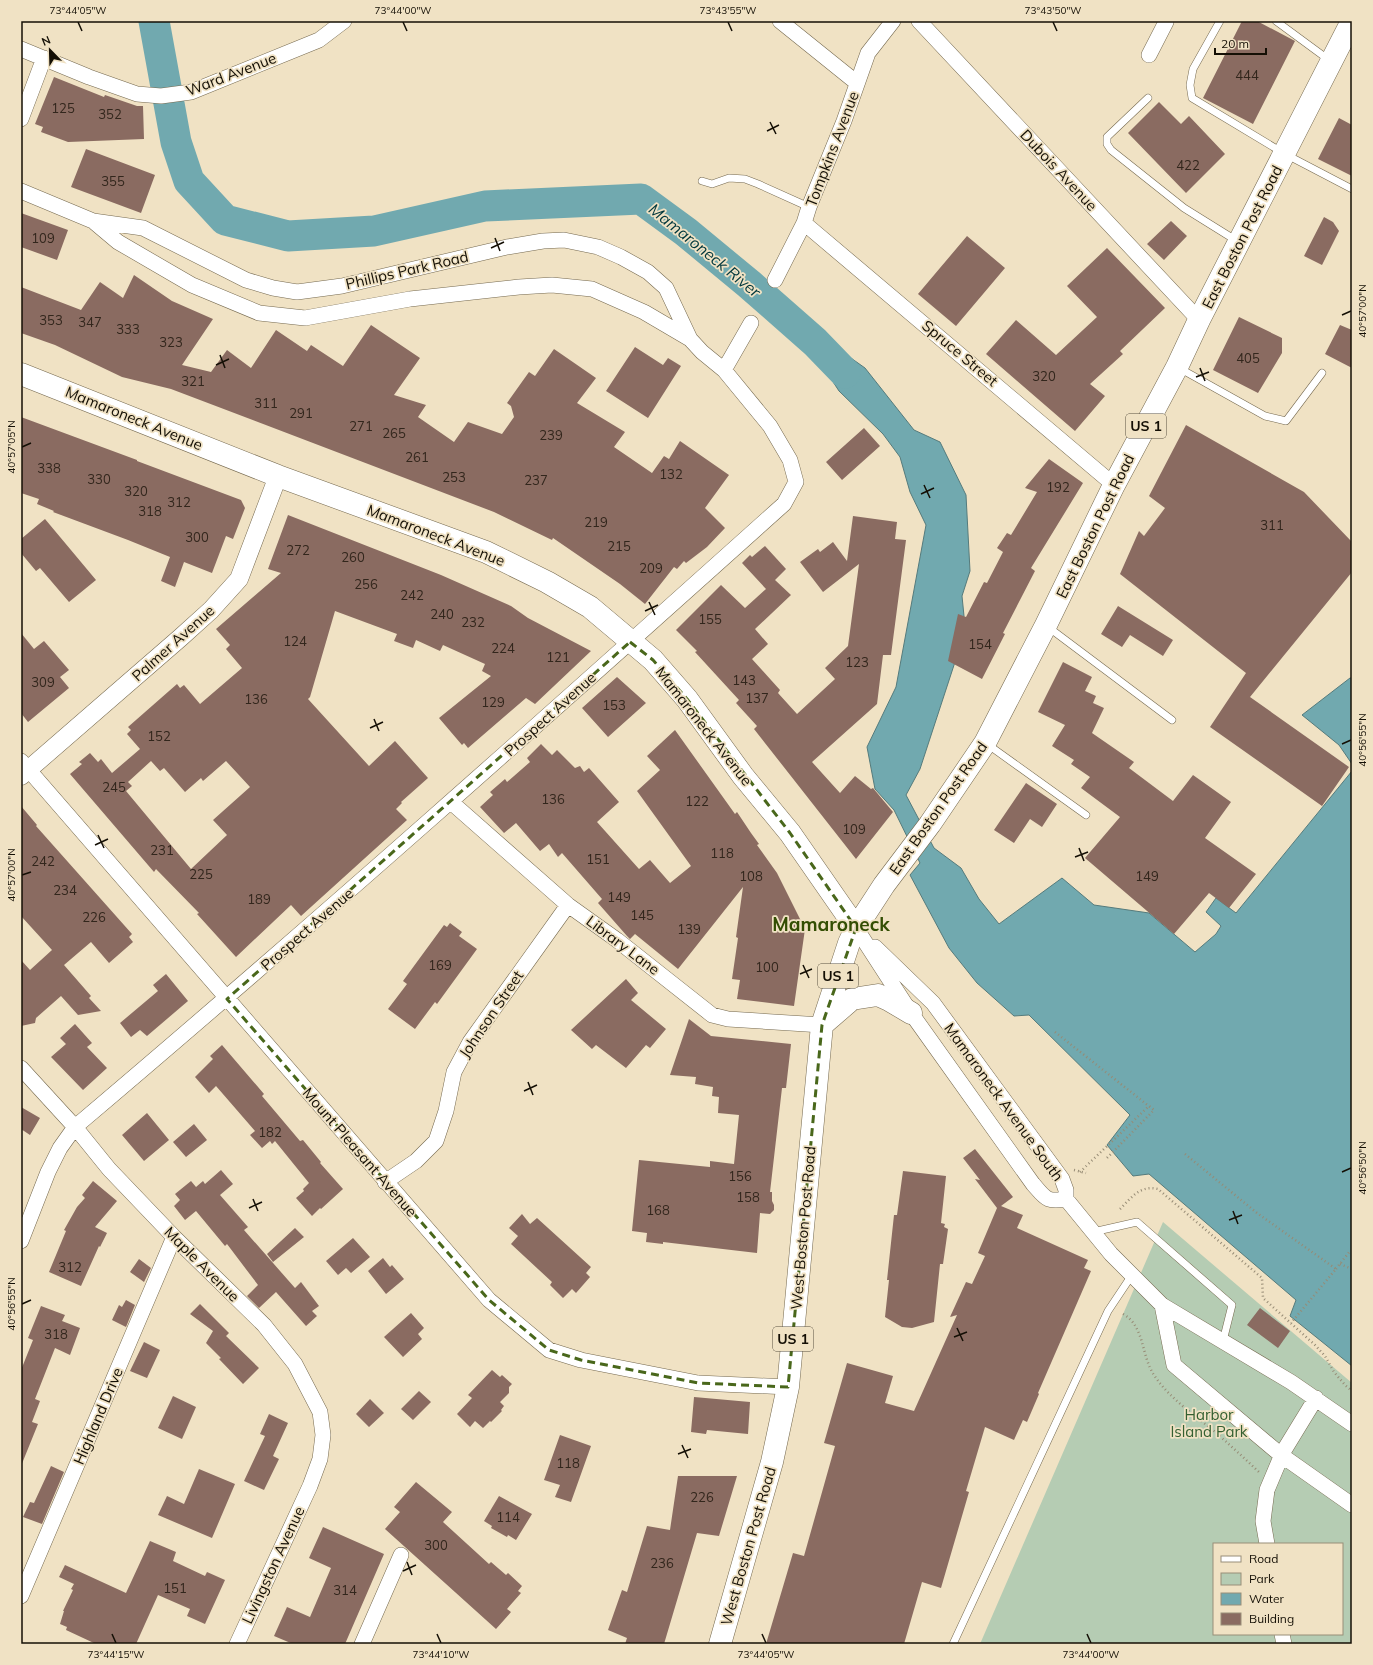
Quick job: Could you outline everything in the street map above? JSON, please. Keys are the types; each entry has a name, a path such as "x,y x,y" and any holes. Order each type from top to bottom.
{"main road":[{"name":"East Boston Post Road","path":"856,928 900,862 930,824 985,743 1046,625 1114,485 1177,367 1199,320 1352,21"},
{"name":"Mamaroneck Avenue","path":"21,374 278,476 486,552 547,582 590,607 653,660 687,699 743,776 790,833 856,928"},
{"name":"West Boston Post Road","path":"720,1644 772,1462 788,1387 822,1025 849,943 856,928"},
{"path":"822,1025 852,999 878,996 889,1000 911,1013"}],"street":[{"name":"Ward Avenue","path":"21,49 89,77 137,94 161,96 191,92 319,40 344,21"},
{"path":"780,21 857,83"},
{"name":"Tompkins Avenue","path":"775,280 804,223 844,121 868,53 893,21"},
{"name":"Dubois Avenue","path":"920,21 1199,320"},
{"path":"1150,55 1166,21"},
{"path":"21,119 44,58"},
{"name":"Phillips Park Road","path":"21,191 93,220 143,228 246,280 274,288 297,292 342,286 507,247 543,241 571,242 598,247 621,257 648,272 666,288 690,339"},
{"name":"Phillips Park Road","path":"93,220 118,242 192,285 259,313 305,318 410,299 518,287 552,285 592,289 644,312 690,339 702,352 724,370"},
{"name":"Spruce Street","path":"804,223 1114,485"},
{"path":"724,370 751,323"},
{"name":"Prospect Avenue","path":"21,1241 48,1172 60,1148 75,1127 227,999 451,802 784,504 796,482 790,460 770,426 724,370"},
{"name":"Palmer Avenue","path":"24,769 180,638 211,610 236,584 278,476"},
{"name":"Mount Pleasant Avenue","path":"24,769 489,1300 550,1350 581,1360 698,1383 788,1387"},
{"name":"Library Lane","path":"451,802 568,905 616,940 712,1015 728,1019 822,1025"},
{"name":"Johnson Street","path":"385,1182 416,1161 436,1141 446,1111 454,1072 470,1042 568,905"},
{"name":"Mamaroneck Avenue South","path":"856,928 933,1003 1062,1179 1066,1190 1066,1199 1053,1201 1044,1197 1033,1184 911,1013 856,928"},
{"name":"Maple Avenue","path":"21,1068 75,1127 109,1169 174,1237 264,1325 295,1364 320,1412 323,1435 320,1459 310,1486"},
{"path":"1066,1199 1111,1254 1162,1305 1316,1398 1352,1424"},
{"name":"Highland Drive","path":"21,1596 174,1237"},
{"path":"1162,1305 1174,1365 1281,1456 1352,1505"},
{"path":"1267,1543 1263,1521 1267,1490 1281,1456 1316,1398"},
{"name":"Livingston Avenue","path":"237,1644 310,1486"},
{"path":"362,1644 401,1555"}],"lane":[{"path":"1220,21 1193,69 1190,85 1192,98 1285,154 1352,189"},
{"path":"1276,21 1331,62"},
{"path":"1148,98 1107,137 1107,144 1111,150 1184,208 1239,242"},
{"path":"702,181 712,184 729,178 745,179 809,207"},
{"path":"1177,367 1265,416 1286,421 1322,373"},
{"path":"1046,625 1172,720"},
{"path":"985,743 1086,815"},
{"path":"1094,1232 1137,1222 1232,1305 1223,1342"},
{"path":"953,1644 1108,1311 1132,1275"}],"path":[{"path":"1055,1032 1154,1110 1106,1159"},
{"path":"1080,1172 1149,1106"},
{"path":"1185,1154 1257,1213 1336,1269"},
{"path":"1120,1209 1140,1190 1151,1187 1158,1188 1262,1278 1263,1298 1325,1356 1334,1372 1352,1391"},
{"path":"1291,1323 1350,1251"},
{"path":"1340,1264 1352,1269"},
{"path":"1123,1314 1130,1318 1138,1329 1153,1374 1170,1395 1219,1435 1261,1474"}],"highlighted area":[{"path":"630,642 653,660 687,699 790,833 856,928 822,1025 788,1387 698,1383 581,1360 549,1350 489,1300 227,999"}],"green space":[{"name":"Harbor Island Park","path":"1163,1222 1352,1383 1352,1644 980,1644"}],"water":[{"path":"817,334 865,368 914,430 940,442 966,495 970,571 962,596 964,616 955,662 920,769 906,795 934,848 961,868 979,899 999,924 1062,878 1094,905 1149,913 1195,952 1216,934 1221,926 1206,912 1216,898 1236,913 1352,771 1352,1366 1290,1316 1296,1300 1149,1174 1133,1176 1107,1145 1130,1115 1029,1015 1014,1016 977,983 949,948 910,875 920,863 894,810 875,789 867,747 896,687 926,525 910,492 900,457 883,434 839,391 813,351"},
{"path":"1352,678 1352,764 1339,745 1302,715"}],"building":[{"path":"1242,21 1257,21 1295,41 1253,124 1203,98"},
{"path":"54,77 104,97 105,95 137,106 143,106 144,139 68,142 41,132 43,127 35,124"},
{"path":"1159,102 1181,124 1189,116 1225,154 1186,193 1128,133"},
{"path":"1339,118 1352,125 1352,176 1318,159"},
{"path":"86,149 155,175 141,213 71,187"},
{"path":"21,213 68,230 57,260 21,247"},
{"path":"1324,217 1333,222 1339,231 1322,265 1304,256"},
{"path":"1171,221 1187,236 1164,260 1147,244"},
{"path":"967,236 1005,268 956,326 918,294"},
{"path":"1107,248 1165,308 1120,351 1123,354 1090,384 1105,396 1075,431 986,354 1016,320 1056,355 1097,317 1067,286"},
{"path":"134,275 172,301 213,319 182,365 211,372 227,350 251,368 276,330 307,351 311,345 343,366 371,325 420,358 394,395 426,405 418,417 454,442 468,422 502,434 514,417 511,406 507,403 529,372 535,376 554,349 596,378 577,403 625,432 614,447 652,473 664,456 669,459 680,441 729,475 705,508 725,528 707,547 686,563 684,561 677,569 674,567 645,604 620,584 553,538 552,540 494,512 171,389 122,377 55,345 21,333 21,287 81,310 100,282 123,298"},
{"path":"1239,317 1282,338 1282,353 1258,393 1213,370"},
{"path":"1340,325 1352,330 1352,368 1325,354"},
{"path":"635,347 663,365 668,358 681,366 648,418 606,391"},
{"path":"21,417 241,500 245,508 233,539 226,536 212,573 184,562 175,587 161,581 170,557 53,512 54,511 37,504 39,499 21,493"},
{"path":"1186,425 1304,492 1352,542 1352,572 1250,697 1349,767 1322,806 1210,727 1246,673 1120,574 1139,531 1144,536 1165,508 1149,496"},
{"path":"864,428 880,446 842,480 826,462"},
{"path":"1049,459 1083,483 1031,568 1035,571 1003,633 1005,634 982,679 948,661 958,614 966,617 984,582 987,583 1003,552 997,548 1007,533 1011,535 1037,492 1025,488"},
{"path":"288,515 441,575 511,606 528,618 591,651 535,704 526,698 468,748 464,743 462,745 439,718 491,676 482,671 485,664 443,645 440,651 416,640 413,648 394,641 397,634 335,611 310,697 308,699 369,766 395,741 428,778 401,802 402,803 396,809 407,820 301,916 291,905 236,957 197,914 199,913 156,869 154,872 70,774 82,764 79,762 90,753 98,762 101,759 112,773 140,749 127,734 131,730 128,727 177,684 180,688 184,685 200,704 242,668 226,649 230,645 216,629 281,573 268,569","holes":["151,761 160,771 164,768 185,792 201,778 203,781 226,761 250,787 213,820 227,835 191,869 126,791 132,786 128,782"]},
{"path":"853,516 897,522 895,539 906,540 891,655 883,655 877,704 812,762 840,793 855,776 871,789 873,788 893,812 856,859 754,729 757,726 736,703 739,700 695,652 697,651 676,630 721,585 745,608 766,589 742,563 750,555 752,557 765,546 786,569 775,580 791,595 755,629 768,644 752,659 780,690 778,693 797,714 835,679 825,668 848,646 859,564 823,592 800,562 818,549 820,552 833,542 847,561"},
{"path":"45,519 96,580 69,602 40,568 36,571 21,553 21,539"},
{"path":"1118,606 1173,640 1163,656 1130,635 1122,647 1101,634"},
{"path":"21,633 34,649 44,641 69,670 60,677 69,688 28,722 21,713"},
{"path":"1063,662 1092,677 1085,691 1096,696 1093,703 1104,708 1092,733 1134,762 1129,768 1173,801 1193,775 1231,802 1205,838 1256,874 1229,908 1209,893 1174,934 1085,858 1120,817 1081,788 1090,777 1071,764 1074,760 1052,746 1065,725 1038,712"},
{"path":"617,677 646,703 608,737 582,708"},
{"path":"675,730 735,814 737,812 759,844 757,845 777,873 805,929 794,1006 737,999 740,980 732,979 743,887 678,969 635,934 630,939 627,936 598,903 602,899 562,853 558,857 549,844 540,851 516,823 504,833 480,807 493,795 490,792 505,779 507,782 530,762 527,758 541,744 552,755 557,750 575,768 580,766 584,772 589,768 619,802 597,822 639,869 650,860 670,883 691,866 637,791 660,770 647,756"},
{"path":"1026,783 1057,804 1042,827 1030,819 1014,843 994,830"},
{"path":"21,806 37,825 36,826 132,934 129,937 133,942 109,963 91,942 64,965 91,996 89,998 101,1011 78,1015 61,996 36,1018 35,1023 21,1026 21,960 30,970 52,950 21,916"},
{"path":"450,923 462,932 459,936 477,949 437,1004 435,1002 415,1029 388,1009 407,984 403,981 444,925 447,927"},
{"path":"166,974 188,1001 147,1036 140,1030 131,1037 120,1023 158,991 153,985"},
{"path":"626,979 638,993 631,1000 666,1029 650,1048 646,1045 626,1068 596,1045 592,1049 571,1030"},
{"path":"689,1019 711,1036 791,1044 786,1088 782,1088 770,1192 772,1192 774,1210 770,1214 760,1213 757,1253 663,1242 663,1244 646,1242 647,1233 632,1231 639,1160 710,1167 710,1161 734,1164 739,1115 718,1113 719,1097 712,1096 713,1087 695,1084 696,1077 670,1075"},
{"path":"75,1024 92,1043 87,1047 107,1068 83,1090 51,1057 66,1044 60,1038"},
{"path":"222,1045 264,1094 262,1096 300,1141 303,1140 321,1162 320,1163 343,1189 312,1216 296,1198 304,1191 303,1189 309,1183 275,1141 272,1144 270,1141 262,1148 250,1135 255,1131 216,1086 209,1093 195,1077 213,1059 210,1056"},
{"path":"21,1107 40,1118 30,1135 21,1129"},
{"path":"147,1113 169,1140 144,1161 122,1135"},
{"path":"194,1124 207,1140 186,1157 173,1142"},
{"path":"975,1149 1013,1197 1001,1206 1023,1215 1017,1228 1088,1260 1084,1268 1091,1271 1027,1422 1023,1420 1014,1440 985,1427 966,1491 969,1492 941,1588 922,1582 904,1644 766,1644 793,1553 804,1556 835,1446 824,1443 847,1363 893,1376 885,1403 914,1411 957,1315 950,1317 966,1282 972,1284 985,1256 978,1253 997,1208 975,1179 980,1180 963,1158"},
{"path":"221,1170 233,1184 220,1195 248,1227 244,1230 295,1288 301,1282 319,1306 312,1311 317,1316 306,1326 276,1292 259,1308 247,1296 258,1285 227,1244 225,1246 196,1211 185,1220 174,1206 180,1200 175,1194 191,1181 196,1187 203,1181 205,1184"},
{"path":"903,1171 946,1176 941,1223 945,1224 944,1227 948,1229 943,1264 940,1264 934,1322 912,1328 902,1327 885,1317 889,1280 887,1280 894,1215 897,1215"},
{"path":"93,1181 117,1201 95,1227 107,1233 100,1247 99,1246 81,1286 49,1272 66,1231 64,1230 77,1207 85,1198 82,1195"},
{"path":"522,1214 530,1224 537,1218 591,1267 586,1273 590,1277 576,1293 572,1289 563,1298 550,1285 552,1282 511,1244 518,1236 509,1228"},
{"path":"295,1228 304,1237 273,1262 267,1254"},
{"path":"353,1238 370,1257 351,1273 346,1268 338,1275 326,1261"},
{"path":"383,1258 390,1267 392,1265 404,1279 386,1294 368,1271"},
{"path":"139,1259 151,1268 144,1282 130,1272"},
{"path":"126,1300 135,1305 126,1327 112,1320 119,1305 122,1307"},
{"path":"200,1304 229,1333 226,1336 259,1368 243,1384 206,1343 213,1331 190,1314"},
{"path":"41,1306 65,1315 62,1321 80,1328 70,1355 55,1348 35,1399 40,1401 32,1422 38,1424 21,1466 21,1370 33,1340 28,1338"},
{"path":"1260,1308 1290,1331 1278,1348 1247,1325"},
{"path":"411,1313 424,1328 418,1334 422,1339 403,1357 384,1337"},
{"path":"144,1342 160,1350 147,1378 130,1371"},
{"path":"492,1370 500,1377 502,1375 512,1384 509,1387 509,1393 500,1402 504,1406 501,1410 502,1411 483,1428 475,1421 470,1427 457,1414 472,1398 468,1395"},
{"path":"419,1391 431,1402 413,1420 401,1409"},
{"path":"173,1396 196,1407 182,1439 158,1428"},
{"path":"694,1397 750,1402 748,1434 707,1430 706,1434 691,1432"},
{"path":"370,1399 384,1413 369,1427 356,1414"},
{"path":"269,1414 288,1423 273,1456 279,1459 264,1490 244,1481 265,1436 260,1434"},
{"path":"560,1435 591,1446 571,1502 555,1497 560,1485 544,1480"},
{"path":"51,1466 64,1472 42,1524 23,1517 30,1502 34,1503"},
{"path":"199,1469 235,1484 212,1538 158,1515 167,1496 184,1504"},
{"path":"678,1476 737,1476 719,1536 697,1533 664,1644 625,1644 627,1638 608,1630 622,1590 627,1592 647,1526 670,1530"},
{"path":"416,1482 452,1512 443,1522 489,1564 491,1562 506,1575 508,1573 522,1586 518,1591 521,1593 507,1609 511,1612 496,1629 385,1529 400,1512 394,1507"},
{"path":"499,1496 532,1514 516,1540 491,1528 492,1526 484,1521"},
{"path":"323,1527 384,1554 345,1644 293,1644 274,1636 287,1607 310,1617 331,1568 309,1558"},
{"path":"150,1541 176,1552 173,1561 205,1576 207,1572 225,1580 205,1624 187,1616 190,1609 158,1595 136,1644 96,1644 66,1630 67,1627 60,1624 63,1611 73,1590 71,1589 74,1584 59,1577 65,1565 126,1593"}],"waterway":[{"name":"Mamaroneck River","path":"154,21 176,142 189,181 225,220 288,236 374,231 485,206 641,199 686,232 749,284 815,342 845,373"}],"district":[{"name":"Mamaroneck","path":"831,924"}]}
